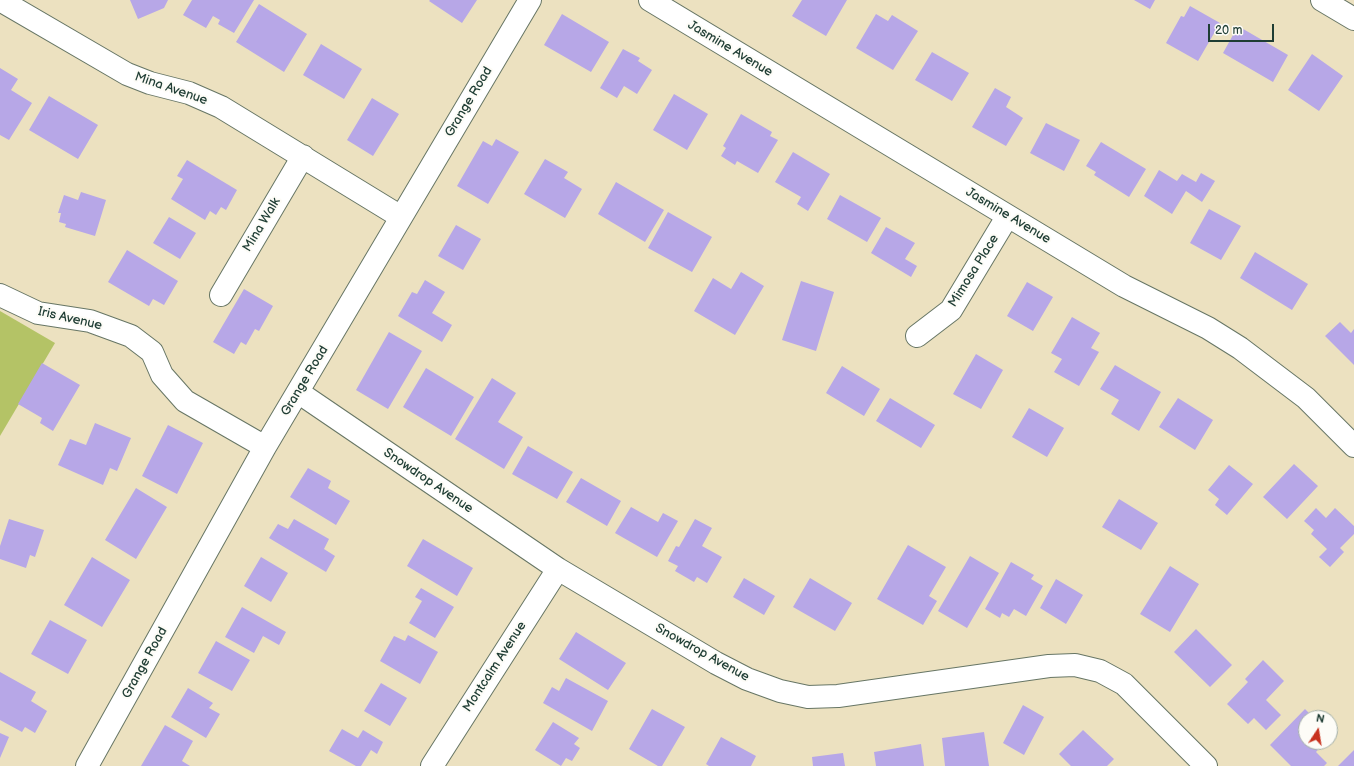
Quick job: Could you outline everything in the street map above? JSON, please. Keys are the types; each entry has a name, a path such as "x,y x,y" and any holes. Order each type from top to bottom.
{"street":[{"name":"Mina Avenue","path":"0,0 127,74 150,83 189,93 221,107 401,217"},
{"name":"Grange Road","path":"87,766 265,446 530,0"},
{"name":"Jasmine Avenue","path":"650,0 1007,217 1124,286 1208,328 1240,348 1306,398 1354,446"},
{"path":"1322,0 1354,19"},
{"name":"Mina Walk","path":"221,295 303,156"},
{"name":"Mimosa Place","path":"916,336 951,310 1007,217"},
{"name":"Iris Avenue","path":"0,295 38,313 90,321 131,336 152,352 162,375 186,402 265,446"},
{"name":"Snowdrop Avenue","path":"298,392 558,569 716,663 748,679 774,689 808,697 838,696 1049,666 1076,665 1100,671 1124,684 1206,766"},
{"name":"Montcalm Avenue","path":"432,766 558,569"}],"green space":[{"path":"0,311 55,343 0,436"}],"building":[{"path":"130,0 168,0 164,8 138,19"},
{"path":"192,0 254,0 234,33 218,24 220,20 213,16 206,28 183,15"},
{"path":"477,0 462,23 429,1"},
{"path":"802,0 847,0 826,36 792,16"},
{"path":"1134,0 1155,0 1150,9"},
{"path":"259,4 307,34 284,72 236,42"},
{"path":"1190,6 1220,23 1198,61 1166,43 1181,16 1184,17"},
{"path":"562,14 609,42 591,72 544,45"},
{"path":"876,14 888,21 892,15 918,31 893,70 856,48"},
{"path":"1238,26 1288,55 1273,82 1223,53"},
{"path":"321,44 362,69 344,99 303,75"},
{"path":"623,49 640,58 638,61 652,70 637,94 624,86 617,98 600,88"},
{"path":"932,52 969,73 952,101 915,80"},
{"path":"1312,54 1343,76 1319,111 1288,90"},
{"path":"0,68 18,79 11,90 32,103 9,140 0,135"},
{"path":"995,88 1011,97 1006,107 1023,118 1006,146 972,127"},
{"path":"674,94 708,114 687,150 653,130"},
{"path":"49,96 98,125 78,159 29,130"},
{"path":"372,98 399,114 373,156 347,140"},
{"path":"741,114 772,132 770,136 778,140 758,173 737,161 735,165 721,156 726,148 723,146"},
{"path":"1046,123 1080,140 1064,171 1030,153"},
{"path":"496,139 519,152 488,204 457,186 483,141 492,146"},
{"path":"1101,142 1146,169 1129,197 1094,175 1096,172 1086,166"},
{"path":"793,152 830,174 808,211 797,204 801,197 775,182"},
{"path":"545,159 568,172 564,178 582,189 565,218 524,194"},
{"path":"187,160 237,190 226,210 221,207 216,215 210,211 205,220 171,199 183,179 177,176"},
{"path":"1159,170 1177,181 1182,174 1196,182 1201,173 1215,181 1202,202 1186,191 1172,214 1144,196"},
{"path":"616,182 664,210 645,242 598,214"},
{"path":"81,192 106,200 95,236 65,227 66,224 59,222 61,213 58,213 64,195 78,200"},
{"path":"840,195 881,218 867,242 827,219"},
{"path":"1209,209 1241,226 1221,260 1190,243"},
{"path":"668,212 712,237 692,272 648,248"},
{"path":"169,217 196,233 180,259 153,243"},
{"path":"456,225 481,239 463,270 438,256"},
{"path":"886,227 915,243 905,259 917,266 911,277 871,253"},
{"path":"127,250 178,281 164,305 153,299 149,306 108,282"},
{"path":"1255,252 1308,284 1292,310 1240,278"},
{"path":"741,272 764,286 735,335 694,311 713,278 731,289"},
{"path":"425,280 445,292 432,313 452,325 442,342 398,316 412,292 417,294"},
{"path":"801,281 834,292 816,351 782,340"},
{"path":"1027,282 1053,297 1033,331 1007,316"},
{"path":"244,289 273,306 259,331 255,329 246,345 241,342 234,354 213,342"},
{"path":"1072,317 1100,333 1091,348 1099,352 1079,386 1054,372 1062,359 1051,353"},
{"path":"1340,322 1351,333 1354,329 1354,365 1325,336"},
{"path":"389,332 422,351 388,409 356,390"},
{"path":"976,354 1003,370 981,409 953,394"},
{"path":"42,363 80,385 53,431 40,423 42,418 18,404"},
{"path":"1115,365 1161,392 1139,431 1111,414 1119,400 1100,389"},
{"path":"842,366 880,389 864,416 826,393"},
{"path":"426,368 474,397 451,436 403,407"},
{"path":"492,378 516,393 498,422 523,437 504,469 455,439"},
{"path":"890,398 935,425 921,448 876,421"},
{"path":"1178,398 1213,420 1195,450 1159,427"},
{"path":"1029,408 1064,428 1047,457 1012,437"},
{"path":"95,423 131,438 117,471 110,468 103,485 58,465 70,439 86,445"},
{"path":"168,425 203,443 177,494 142,476"},
{"path":"528,446 573,472 557,499 512,474"},
{"path":"1294,464 1318,486 1287,519 1263,497"},
{"path":"1229,465 1253,484 1227,515 1215,505 1219,499 1208,490"},
{"path":"308,468 331,481 328,488 350,501 336,525 290,497"},
{"path":"581,478 621,501 607,526 566,502"},
{"path":"136,488 167,507 136,559 105,540"},
{"path":"1119,499 1158,523 1141,550 1102,527"},
{"path":"631,507 658,522 663,513 678,521 657,557 615,533"},
{"path":"1316,508 1326,518 1335,508 1354,526 1354,534 1340,548 1344,552 1330,567 1319,557 1327,549 1311,534 1314,530 1304,521"},
{"path":"9,519 44,530 35,557 30,555 26,568 0,559 0,546"},
{"path":"294,519 329,539 324,549 335,556 326,572 269,538 278,524 288,529"},
{"path":"695,519 712,528 702,546 722,557 707,583 697,577 694,582 675,571 678,566 668,561 676,546 679,547"},
{"path":"423,539 473,568 457,596 407,566"},
{"path":"908,545 946,567 929,596 937,601 923,625 877,599"},
{"path":"970,556 999,573 967,628 938,611"},
{"path":"92,557 130,580 102,627 64,605"},
{"path":"261,557 288,573 271,602 244,586"},
{"path":"1011,562 1034,575 1031,579 1043,586 1026,616 1014,609 1009,617 1002,613 1000,618 985,609"},
{"path":"1170,566 1199,584 1170,632 1140,614"},
{"path":"744,578 775,596 764,615 733,597"},
{"path":"810,578 852,603 835,631 793,607"},
{"path":"1056,579 1083,595 1066,624 1040,608"},
{"path":"421,588 454,607 435,638 409,623 422,601 415,597"},
{"path":"242,607 286,632 279,645 263,636 254,653 225,637"},
{"path":"50,620 87,640 68,674 31,654"},
{"path":"1196,629 1232,665 1210,687 1174,652"},
{"path":"576,632 626,663 608,690 559,659"},
{"path":"408,635 438,652 420,684 380,661 394,636 405,641"},
{"path":"216,641 250,660 232,691 198,673"},
{"path":"1263,660 1284,681 1266,700 1281,715 1266,730 1254,718 1248,724 1227,704 1248,682 1245,679"},
{"path":"0,672 36,692 31,701 47,711 35,733 25,727 22,732 0,720"},
{"path":"566,678 608,701 592,731 543,703 552,687 559,691"},
{"path":"381,683 407,698 390,726 364,711"},
{"path":"188,688 213,703 209,708 220,714 206,738 171,717"},
{"path":"1023,705 1044,717 1024,755 1003,743"},
{"path":"652,709 685,727 662,766 658,766 629,749"},
{"path":"1298,716 1298,750 1318,750 1316,752 1327,763 1324,766 1291,766 1270,745"},
{"path":"553,722 579,738 574,744 580,748 572,761 566,758 561,766 535,750"},
{"path":"165,725 193,741 182,761 190,766 141,766"},
{"path":"342,729 358,738 363,730 383,742 377,754 371,750 361,766 356,766 329,751"},
{"path":"1083,730 1114,759 1107,766 1071,766 1059,754"},
{"path":"984,732 989,766 945,766 942,738"},
{"path":"0,733 9,737 0,758"},
{"path":"721,737 756,756 751,766 709,766 706,764"},
{"path":"921,744 924,766 876,766 874,752"},
{"path":"1354,750 1354,766 1338,766"},
{"path":"843,753 845,766 813,766 812,757"}]}
